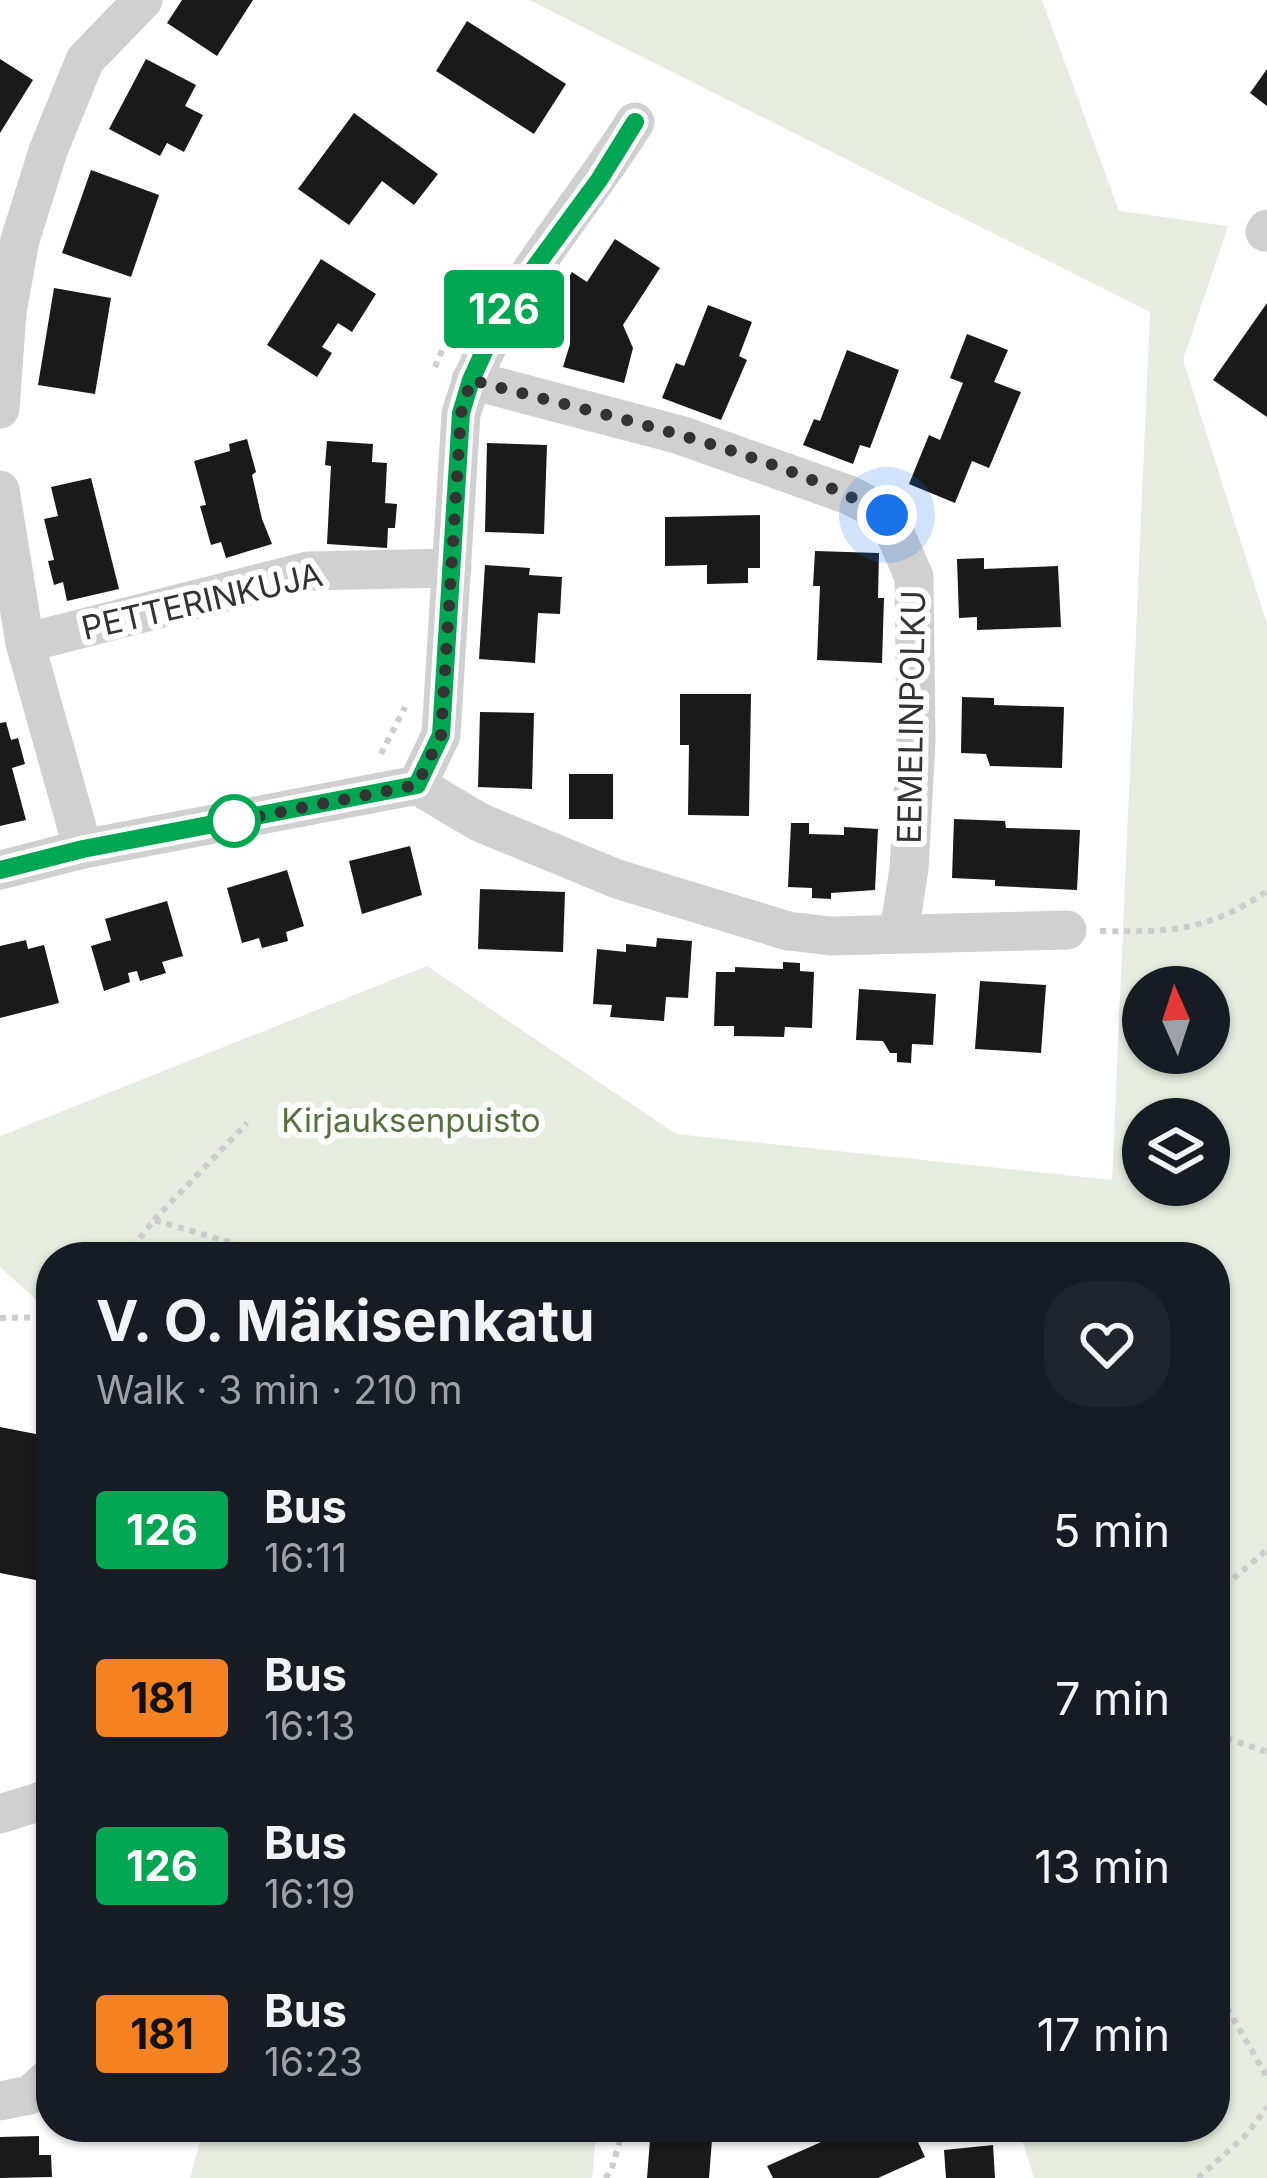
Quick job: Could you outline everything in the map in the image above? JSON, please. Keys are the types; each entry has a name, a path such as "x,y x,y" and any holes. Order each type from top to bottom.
{"street":[{"path":"0,409 10,236 85,60 134,3"},
{"path":"417,785 441,735 461,413 471,380 502,312 599,180 635,122"},
{"name":"EEMELINPOLKU","path":"471,380 680,435 849,495 887,515 914,578 916,741 909,868 899,932"},
{"path":"0,490 25,643 83,849"},
{"name":"PETTERINKUJA","path":"25,643 308,571 452,568"},
{"path":"0,870 83,849 417,785 479,822 617,879 788,931 831,936 1067,930"},
{"path":"0,1814 36,1803"},
{"path":"0,2101 36,2090"}],"path":[{"path":"1067,930 1174,932 1242,908 1267,891"},
{"path":"137,1242 247,1123"},
{"path":"154,1220 229,1242"},
{"path":"0,1318 36,1317"},
{"path":"1230,1581 1267,1550"},
{"path":"1230,1739 1267,1752"},
{"path":"1230,2013 1267,2077"},
{"path":"1198,2178 1247,2134 1267,2107"},
{"path":"605,2178 620,2142"}],"green space":[{"name":"Kirjauksenpuisto","path":"529,0 1042,0 1119,211 1228,226 1183,360 1267,624 1267,2178 1034,2178 1023,2142 1230,2142 1230,1242 36,1242 36,1299 0,1267 0,1136 427,966 676,1134 1112,1180 1150,312"},
{"path":"200,2142 596,2142 592,2178 190,2178"}],"building":[{"path":"182,0 253,0 217,56 167,23"},
{"path":"467,21 566,84 534,134 436,71"},
{"path":"0,59 33,80 0,133"},
{"path":"146,59 196,85 185,106 203,115 184,152 167,143 160,156 109,129"},
{"path":"1267,69 1267,106 1250,93"},
{"path":"354,113 438,174 414,205 382,181 349,225 298,189"},
{"path":"91,170 159,195 131,277 62,253"},
{"path":"615,239 660,268 623,325 633,348 624,383 563,367 570,344 565,315 551,305 572,272 587,282"},
{"path":"321,259 376,294 352,332 338,323 322,347 332,353 317,377 267,345"},
{"path":"54,288 111,298 95,394 38,385"},
{"path":"1267,303 1267,417 1213,380"},
{"path":"708,305 752,322 739,356 747,360 721,420 662,398 676,363 684,366"},
{"path":"967,334 1008,350 994,382 1021,392 989,468 972,461 955,503 909,484 929,435 940,440 963,383 950,378"},
{"path":"847,350 899,370 870,448 860,445 853,464 803,445 814,419 820,421"},
{"path":"247,439 262,519 272,544 226,558 221,542 211,545 194,461 230,451 229,444"},
{"path":"327,441 373,444 372,462 387,463 385,503 397,504 387,548 327,544 331,466 325,465"},
{"path":"487,443 547,445 544,534 485,532"},
{"path":"91,478 119,589 67,601 63,582 54,585 48,561 54,560 44,519 58,516 51,487"},
{"path":"760,515 760,568 748,568 748,583 707,584 707,565 665,566 665,517"},
{"path":"815,551 879,553 878,598 884,598 882,663 817,660 820,586 813,586"},
{"path":"984,558 984,569 1058,566 1061,627 977,630 977,617 959,618 957,559"},
{"path":"485,565 530,568 529,575 562,577 560,614 538,613 535,663 479,659"},
{"path":"680,694 751,694 749,816 688,815 689,745 680,745"},
{"path":"962,697 994,698 994,705 1064,707 1062,768 990,766 986,754 961,753"},
{"path":"480,712 534,713 532,789 478,787"},
{"path":"6,722 11,740 18,738 25,764 12,768 26,820 0,826 0,723"},
{"path":"569,774 613,774 613,819 569,819"},
{"path":"954,819 1005,821 1006,828 1080,830 1077,890 995,886 995,880 952,878"},
{"path":"791,823 809,823 809,834 844,835 844,827 878,829 875,890 831,893 831,899 812,898 812,888 788,887"},
{"path":"410,846 422,895 362,914 349,861"},
{"path":"287,870 304,926 286,932 288,941 262,948 259,938 242,943 227,888"},
{"path":"480,889 565,892 563,952 478,949"},
{"path":"167,901 183,956 162,962 166,973 140,981 137,971 128,973 130,982 104,991 91,946 111,940 105,919"},
{"path":"657,938 692,941 688,998 666,997 664,1021 610,1017 612,1005 593,1004 597,949 626,952 626,944 656,947"},
{"path":"26,940 28,949 44,945 59,1003 0,1018 0,946"},
{"path":"783,962 800,963 800,971 814,972 812,1028 785,1027 784,1037 734,1036 734,1026 714,1026 716,972 735,972 735,967 783,969"},
{"path":"980,981 1046,985 1041,1053 975,1049"},
{"path":"859,989 936,994 933,1045 912,1044 911,1063 897,1062 897,1053 890,1053 883,1041 856,1040"},
{"path":"0,1427 36,1434 36,1580 0,1573"},
{"path":"36,2136 39,2155 51,2155 52,2177 0,2178 0,2137"},
{"path":"650,2142 712,2142 709,2178 647,2178"},
{"path":"821,2142 918,2142 925,2157 878,2178 773,2178 767,2166"},
{"path":"993,2145 995,2178 946,2178 944,2150"}],"bus line":[{"name":"126","path":"0,870 83,849 417,785 441,735 461,413 471,380 502,312 599,180 635,122"}],"route":[{"path":"234,821 215,825 417,785 441,735 461,413 471,380 680,435 849,495 887,515"}]}
